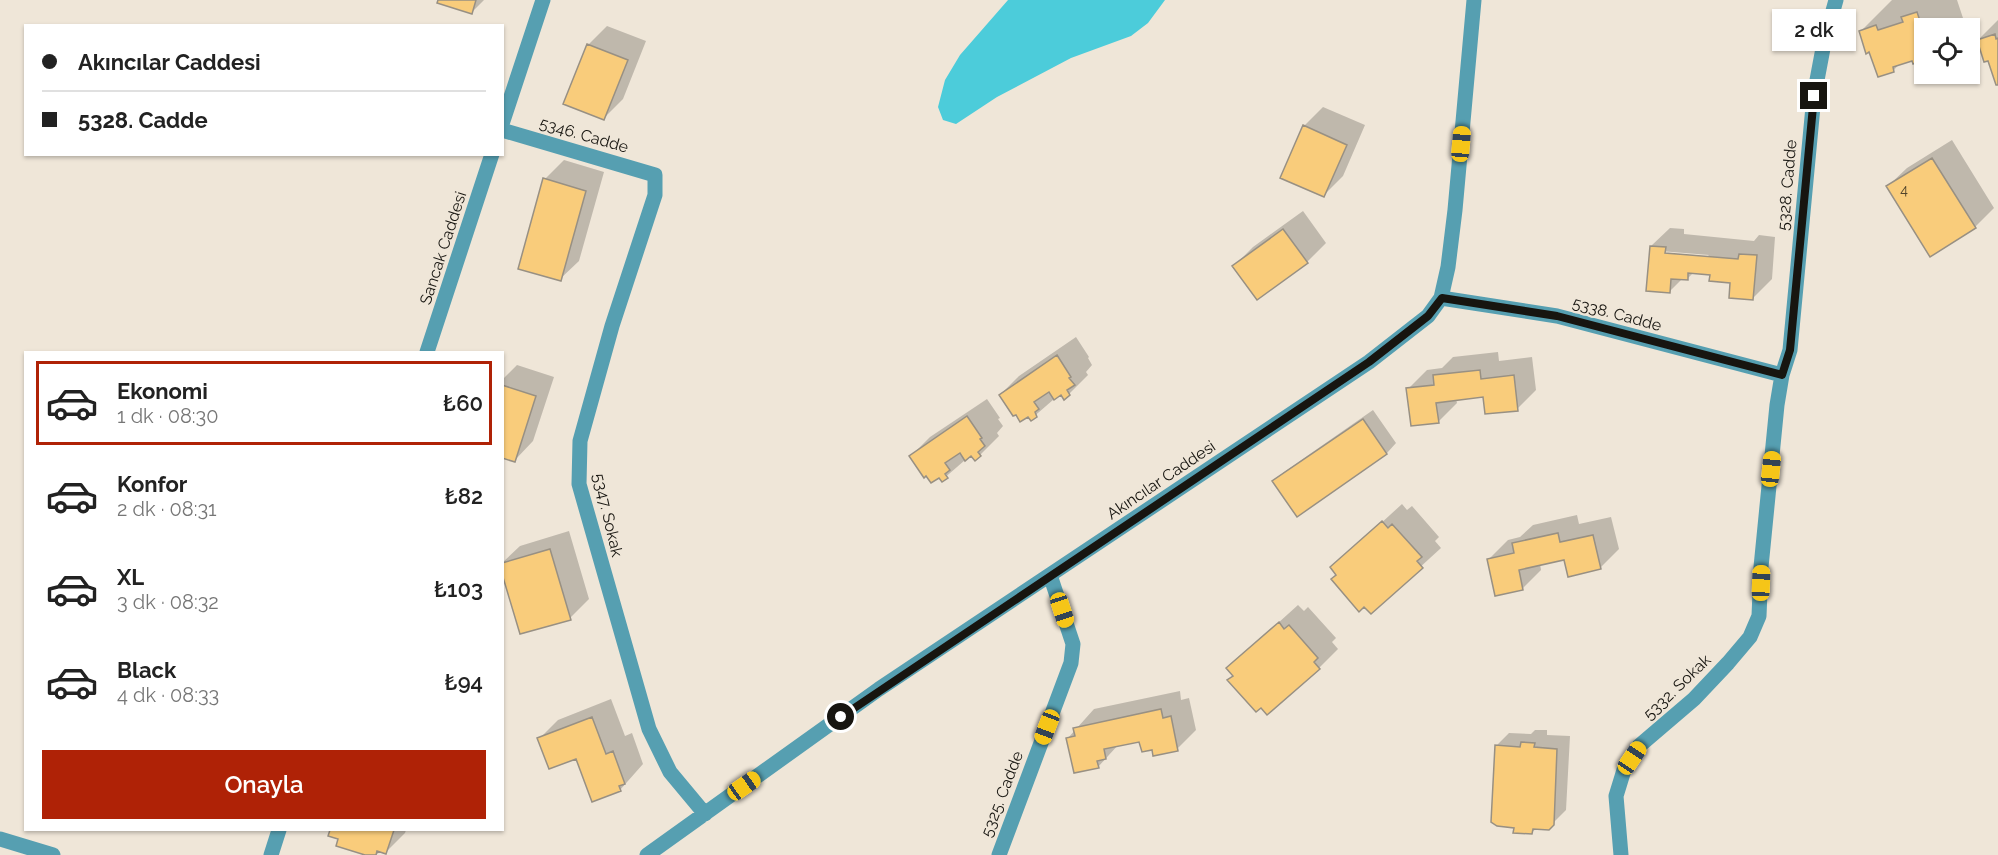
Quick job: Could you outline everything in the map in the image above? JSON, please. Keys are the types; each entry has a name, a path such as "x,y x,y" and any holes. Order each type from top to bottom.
{"street":[{"path":"504,118 543,0"},
{"path":"1442,298 1455,210 1474,0"},
{"name":"5328. Cadde","path":"1760,616 1761,567 1782,375 1790,350 1814,96 1824,43 1836,0"},
{"name":"5346. Cadde","path":"504,131 655,175"},
{"name":"Sancak Caddesi","path":"428,351 491,156"},
{"name":"5347. Sokak","path":"655,175 655,195 612,326 580,441 579,484 649,729 670,772 705,814"},
{"name":"5338. Cadde","path":"1442,298 1557,316 1782,375"},
{"name":"Akıncılar Caddesi","path":"647,855 879,689 1369,362 1428,316 1442,298"},
{"name":"5325. Cadde","path":"999,855 1071,663 1073,644 1050,575"},
{"name":"5332. Sokak","path":"1621,855 1616,796 1624,770 1640,746 1694,699 1728,663 1750,637 1760,616"},
{"path":"271,855 279,831"},
{"path":"0,839 53,855"}],"water":[{"path":"1008,0 1165,0 1148,23 1131,36 1071,58 997,97 956,124 943,120 938,107 945,80 960,55"}],"building":[{"path":"438,0 476,0 472,14 437,3"},
{"path":"1917,12 1919,18 1914,18 1914,64 1912,61 1893,67 1894,72 1878,77 1869,52 1866,54 1859,31 1876,25 1878,30 1903,22 1901,17"},
{"path":"1995,34 1996,39 1998,38 1998,85 1996,85 1988,61 1984,62 1980,39"},
{"path":"587,44 628,60 604,120 563,104"},
{"path":"1303,125 1347,145 1324,197 1280,178"},
{"path":"1932,158 1976,228 1930,257 1886,186"},
{"path":"543,178 586,191 561,281 518,269"},
{"path":"1283,229 1308,263 1257,300 1232,266"},
{"path":"1650,246 1666,247 1665,253 1738,259 1739,254 1757,255 1753,300 1729,298 1730,283 1709,281 1710,275 1688,273 1688,280 1671,279 1670,293 1646,291"},
{"path":"1057,355 1075,385 1067,390 1070,395 1064,400 1061,395 1054,400 1049,392 1034,402 1039,409 1035,412 1037,417 1031,421 1028,417 1020,422 1016,415 1013,416 999,395"},
{"path":"1480,370 1481,379 1514,375 1518,411 1485,414 1483,397 1436,403 1439,423 1411,426 1406,388 1434,385 1433,375"},
{"path":"504,386 536,396 515,462 504,459"},
{"path":"967,416 985,446 978,452 981,456 975,461 971,456 965,461 960,453 945,463 950,470 945,474 948,478 942,482 939,478 931,483 926,476 924,478 909,456"},
{"path":"1363,419 1387,454 1297,517 1272,481"},
{"path":"1382,521 1388,528 1392,524 1422,557 1417,561 1423,568 1371,614 1364,607 1359,612 1331,579 1336,575 1330,567"},
{"path":"1558,533 1560,542 1593,535 1601,569 1568,577 1564,560 1519,570 1523,590 1495,596 1487,559 1514,553 1512,543"},
{"path":"550,549 571,620 520,634 504,581 504,562"},
{"path":"1279,622 1284,629 1289,625 1318,658 1314,662 1320,669 1267,715 1261,708 1256,712 1227,680 1233,676 1226,668"},
{"path":"1161,709 1163,718 1171,716 1178,751 1153,756 1152,750 1142,752 1139,742 1104,749 1106,759 1097,761 1099,768 1074,773 1066,738 1075,736 1073,728"},
{"path":"592,717 606,754 613,751 625,784 619,786 621,791 592,802 576,759 549,769 537,738"},
{"path":"1521,742 1535,743 1534,747 1557,749 1554,825 1549,830 1533,829 1532,834 1513,833 1514,828 1497,826 1491,822 1495,745 1520,747"},
{"path":"330,831 394,831 386,854 377,851 376,855 365,855 336,846 338,839 328,836"}],"route":[{"path":"841,717 879,689 1369,362 1428,316 1442,298 1557,316 1782,375 1790,350 1814,96"}]}
